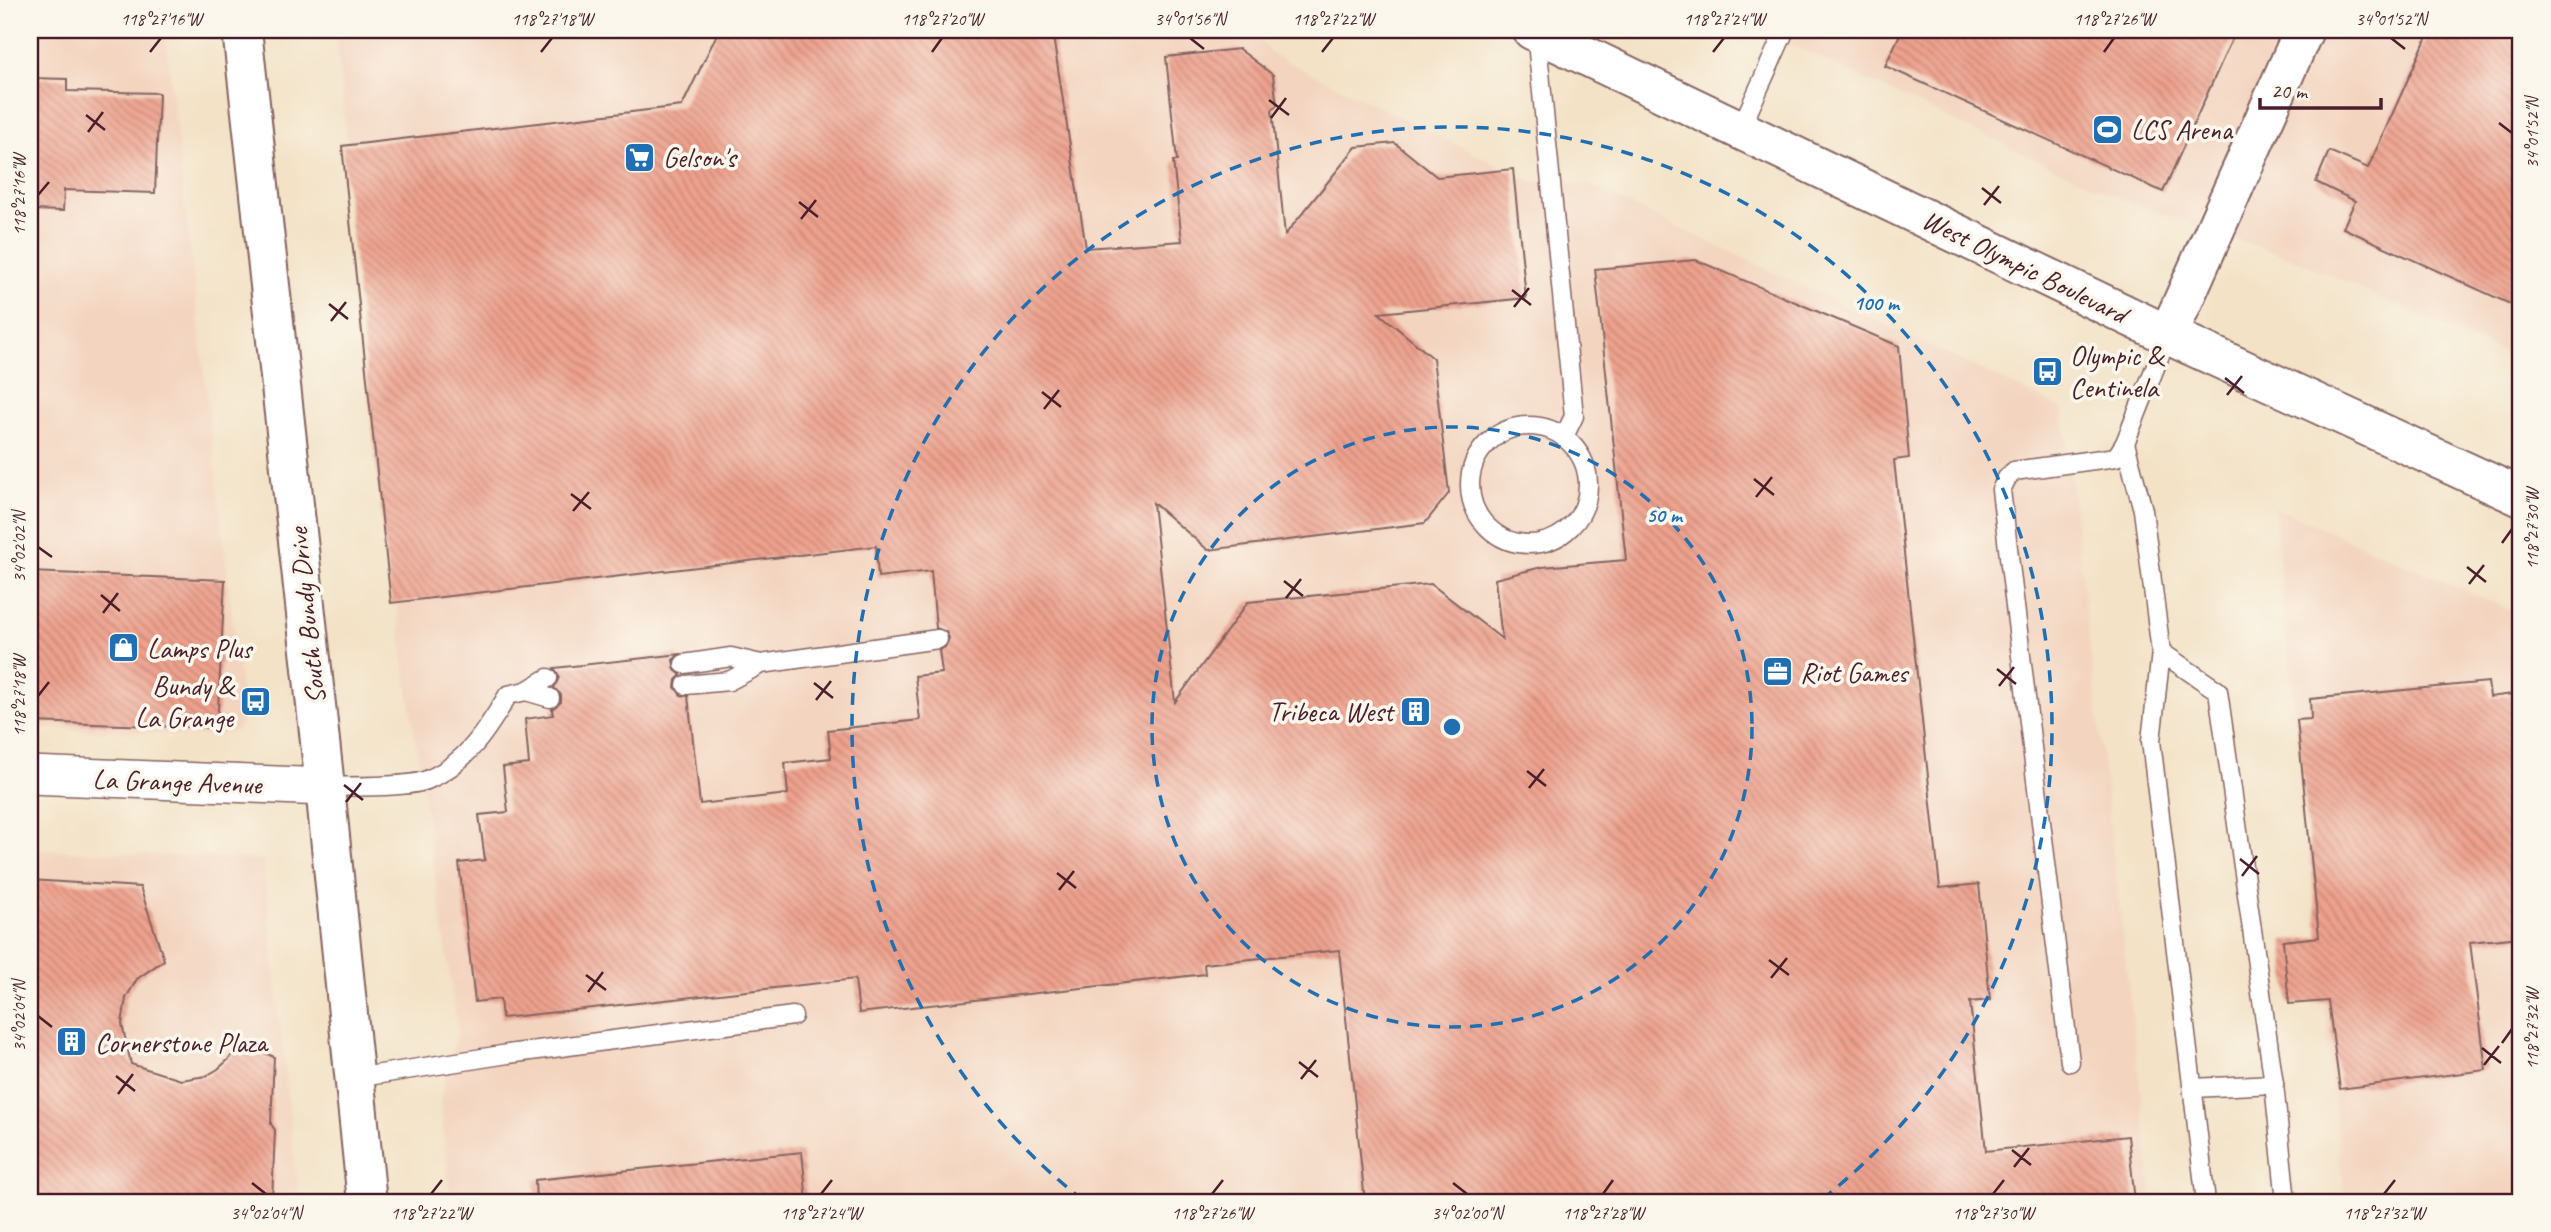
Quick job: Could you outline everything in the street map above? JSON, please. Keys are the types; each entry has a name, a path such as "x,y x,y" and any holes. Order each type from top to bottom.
{"main road":[{"name":"South Bundy Drive","path":"242,30 325,787 367,1202"},
{"path":"2168,335 2304,30"},
{"name":"West Olympic Boulevard","path":"1534,31 2168,335 2521,497"}],"street":[{"name":"La Grange Avenue","path":"30,775 325,787"}],"lane":[{"path":"1740,130 1785,30"},
{"path":"1534,31 1573,416 1563,438"},
{"path":"2070,1062 2001,490 2014,471 2116,457 2125,443 2168,335"},
{"path":"1528,426 1547,428 1563,438 1578,452 1586,470 1588,489 1583,509 1572,525 1556,537 1538,543 1518,543 1499,536 1483,524 1474,508 1470,488 1471,469 1479,452 1492,438 1509,429 1528,426"},
{"path":"2125,443 2143,510 2161,652 2151,741 2206,1202"},
{"path":"686,685 729,681 761,664 937,639"},
{"path":"2161,652 2218,691 2274,1084 2286,1202"},
{"path":"684,664 731,657 761,664"},
{"path":"325,787 426,781 457,764 486,732 508,695 526,691 548,677"},
{"path":"526,691 550,698"},
{"path":"355,1078 522,1052 793,1016"},
{"path":"2193,1088 2274,1084"}],"shaded area":[{"path":"30,30 165,30 244,718 237,730 217,736 30,728"},
{"path":"335,30 1251,30 1272,54 1532,182 1589,185 2063,409 2153,1202 451,1202 440,1099 458,1031 403,655"},
{"path":"1760,30 2521,30 2521,360 2296,260 2123,200"},
{"path":"2274,507 2521,615 2521,1202 2344,1202"},
{"path":"30,849 263,860 299,1202 30,1202"}],"building":[{"path":"719,30 1052,30 1086,248 1182,241 1166,57 1239,49 1273,75 1277,105 1272,110 1285,235 1356,147 1395,143 1437,177 1513,169 1526,298 1379,313 1433,358 1449,493 1425,523 1208,550 1153,503 1175,702 1248,602 1431,584 1502,639 1495,579 1542,567 1626,560 1595,269 1696,260 1899,346 1909,458 1894,460 1940,888 1979,884 1990,1000 1970,1002 1986,1151 2128,1136 2135,1202 1365,1202 1339,950 1204,964 1205,974 859,1013 855,979 502,1018 500,999 475,1002 459,863 485,860 479,815 508,812 503,767 529,764 525,719 553,715 552,709 561,702 561,695 554,688 559,677 554,668 680,654 673,660 675,670 681,675 676,680 675,687 681,695 688,696 700,804 788,794 785,763 831,758 828,730 920,720 915,676 942,673 939,650 945,647 949,638 946,632 936,628 931,571 878,577 876,546 391,603 342,146 682,106"},
{"name":"LCS Arena","path":"1902,30 2236,30 2163,192 1885,66"},
{"path":"2430,30 2521,30 2521,309 2343,228 2355,201 2316,182 2329,151 2368,168"},
{"path":"30,78 67,79 67,91 159,93 155,193 64,190 63,211 30,210"},
{"path":"30,572 225,580 217,728 30,722"},
{"path":"2488,682 2490,697 2521,693 2521,937 2470,942 2486,1070 2340,1089 2328,1001 2289,1004 2283,941 2319,937 2297,720 2311,719 2310,699"},
{"name":"Cornerstone Plaza","path":"30,880 140,887 164,960 137,979 126,998 122,1024 131,1064 181,1080 206,1076 218,1069 241,1042 274,1057 272,1202 30,1202"},
{"path":"802,1152 807,1202 536,1202 535,1180"}],"place":[{"name":"LCS Arena","path":"2108,129"},
{"name":"Gelson's","path":"640,157"},
{"name":"Olympic & Centinela","path":"2047,371"},
{"name":"Lamps Plus","path":"124,648"},
{"name":"Riot Games","path":"1777,672"},
{"name":"Bundy & La Grange","path":"256,701"},
{"name":"Tribeca West","path":"1416,711"},
{"name":"Cornerstone Plaza","path":"72,1042"}]}
